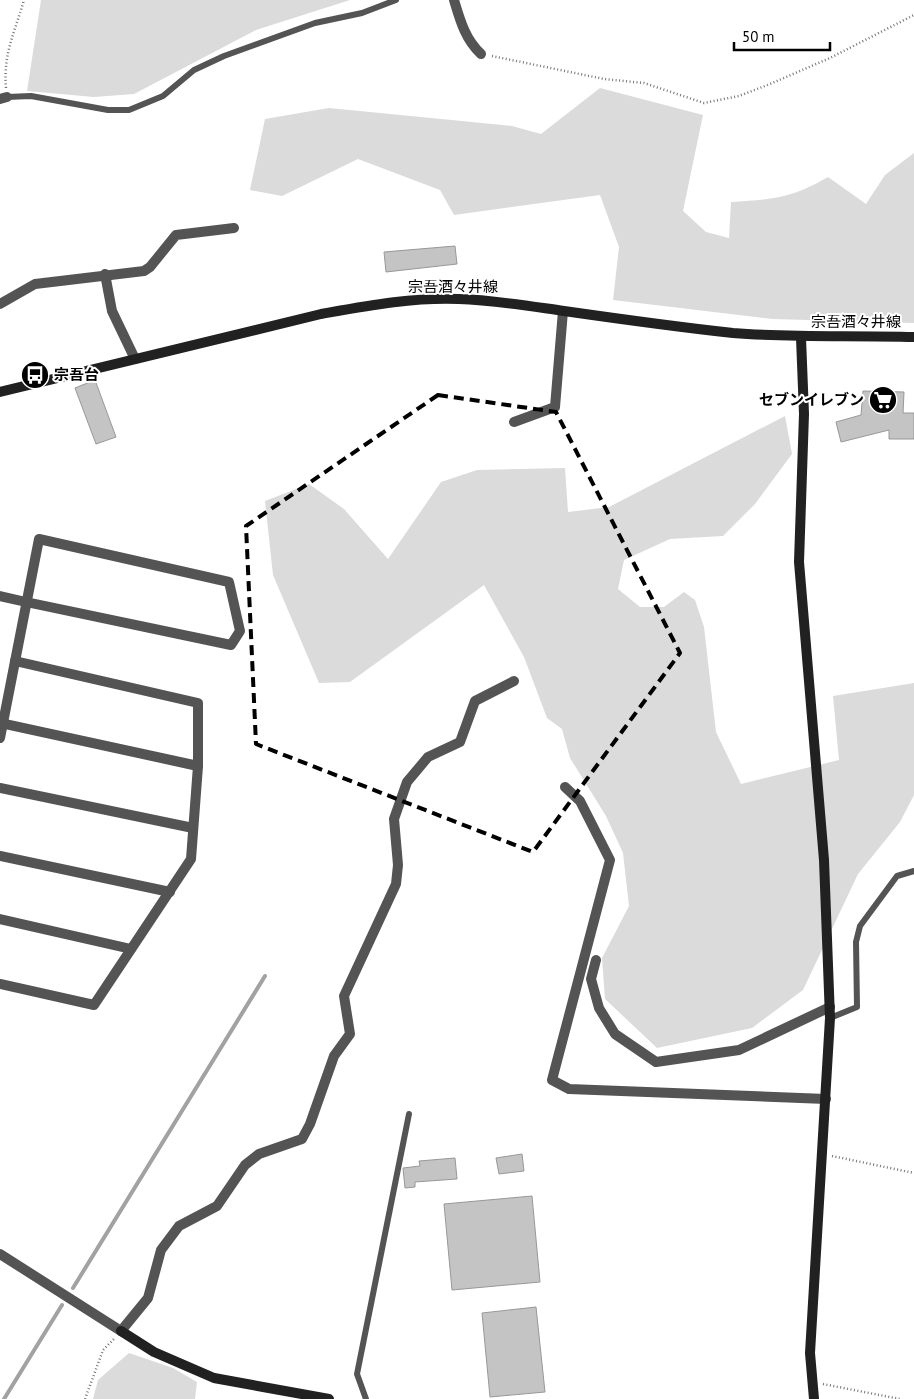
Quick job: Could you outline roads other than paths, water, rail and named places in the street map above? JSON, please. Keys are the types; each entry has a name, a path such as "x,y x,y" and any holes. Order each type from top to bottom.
{"street":[{"path":"454,0 463,30 472,46 481,54"},
{"path":"0,304 35,284 106,274 144,271 150,267 176,235 234,228"},
{"path":"106,274 112,311 135,359"},
{"name":"宗吾酒々井線","path":"0,392 321,314 366,306 458,299 505,302 732,332 801,338 914,337"},
{"path":"514,422 556,407 563,311"},
{"path":"801,338 804,414 799,562 824,860 830,1012 810,1353 814,1399"},
{"path":"0,596 26,602 232,645 240,630 229,582 39,539 26,602 15,661 1,723 0,738"},
{"path":"0,984 94,1005 191,859 198,766 198,703 15,661"},
{"path":"121,1331 148,1298 161,1250 179,1226 217,1206 245,1165 259,1154 302,1139 310,1124 334,1056 350,1034 344,996 396,884 398,865 394,819 407,782 428,757 460,742 474,701 514,681"},
{"path":"1,723 198,766"},
{"path":"565,787 580,801 610,860 552,1080 569,1089 826,1099"},
{"path":"0,788 193,828"},
{"path":"0,856 170,892"},
{"path":"0,919 131,950"},
{"path":"596,960 591,979 599,1008 615,1034 656,1062 739,1050 830,1012"},
{"path":"0,1254 154,1352 214,1378 329,1399"}],"lane":[{"path":"3,98 31,96 108,110 129,110 163,96 194,70 224,56 315,23 362,13 396,0"},
{"path":"830,1012 857,1007 856,942 860,926 898,876 914,871"},
{"path":"366,1399 357,1374 409,1114"}],"waterway":[{"path":"73,1288 265,976"},
{"path":"4,1399 62,1305"}],"place":[{"name":"宗吾台","path":"35,375"},
{"name":"セブンイレブン","path":"883,400"}]}
